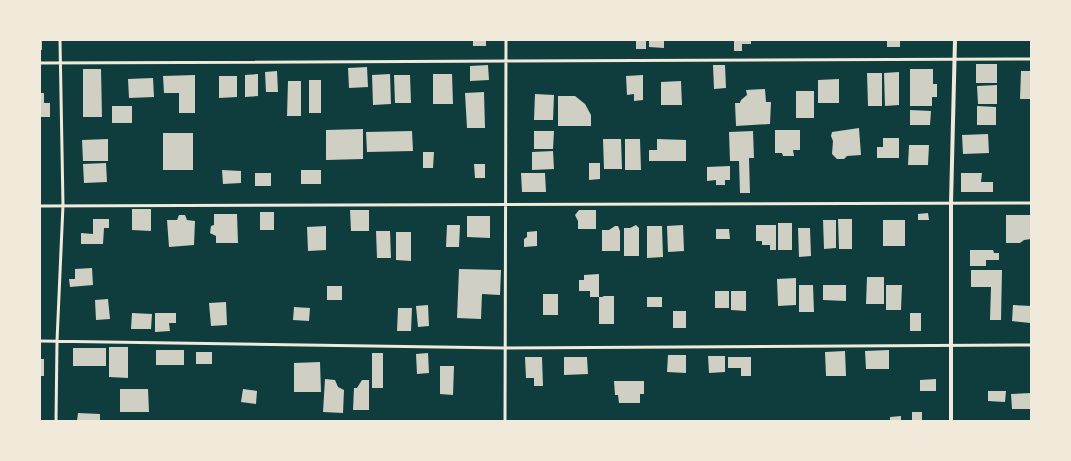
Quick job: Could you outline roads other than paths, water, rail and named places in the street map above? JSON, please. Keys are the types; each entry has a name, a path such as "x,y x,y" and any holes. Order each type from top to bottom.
{"street":[{"path":"951,421 951,203 955,40"}],"lane":[{"path":"56,421 57,341 63,205 60,40"},
{"path":"505,421 506,40"},
{"path":"40,62 1031,59"},
{"path":"40,206 505,206 1031,203"},
{"path":"40,341 505,348 1031,345"}]}
